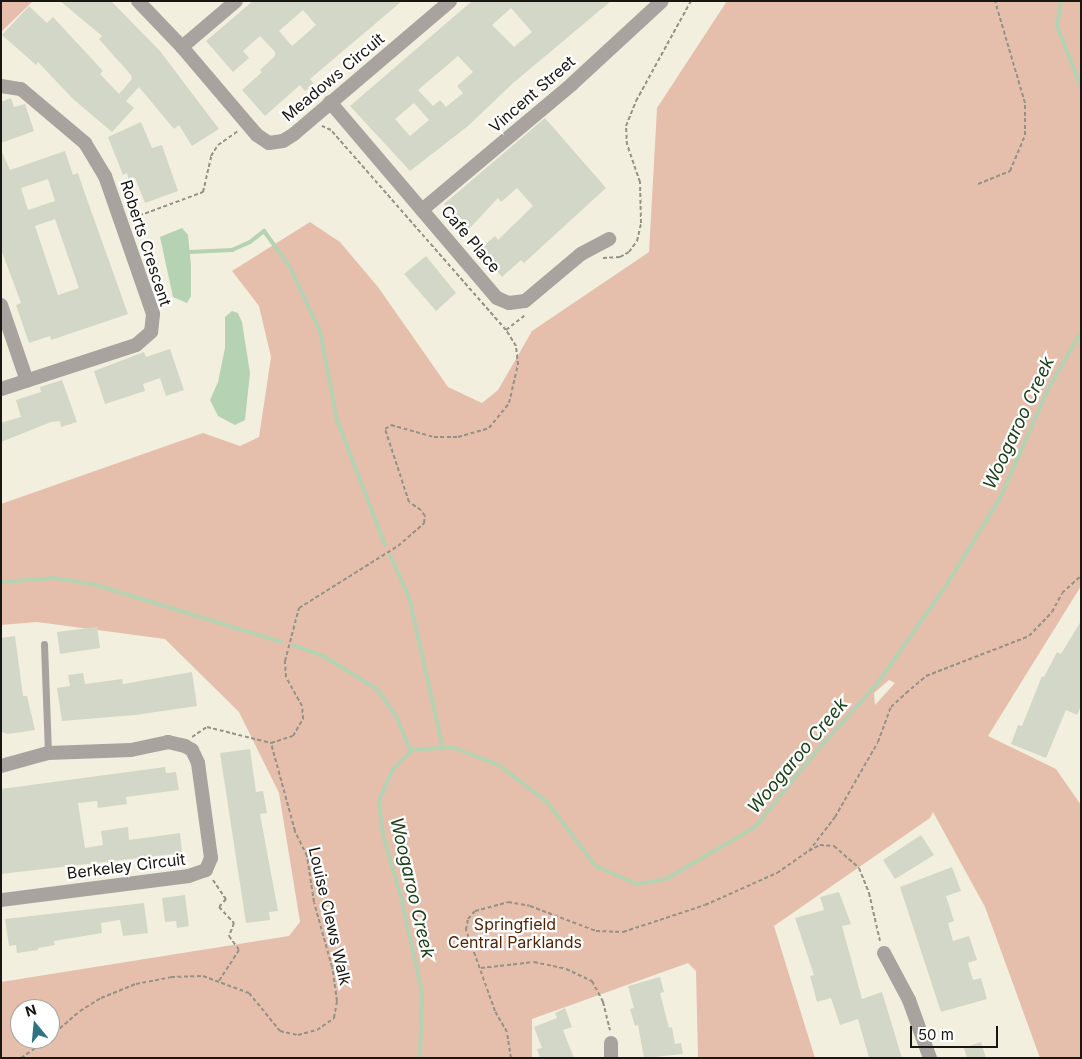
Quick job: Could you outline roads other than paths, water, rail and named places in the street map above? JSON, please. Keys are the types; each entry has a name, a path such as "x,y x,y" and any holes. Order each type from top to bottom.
{"street":[{"name":"Meadows Circuit","path":"138,1 182,47 248,124 269,143 283,141 450,1"},
{"path":"182,47 236,1"},
{"name":"Vincent Street","path":"422,210 572,84 662,1"},
{"name":"Roberts Crescent","path":"1,86 22,89 85,143 105,176 153,314 151,332 136,345 1,389"},
{"name":"Cafe Place","path":"330,102 497,298 509,303 525,301 582,254 609,239"},
{"path":"1,305 27,381"},
{"name":"Berkeley Circuit","path":"1,900 189,876 206,870 211,853 200,770 196,756 185,746 168,742 131,750 48,753"},
{"path":"1,766 48,753"},
{"path":"884,952 909,1000 930,1058"},
{"path":"610,1043 611,1058"}],"lane":[{"path":"44,644 48,753"}],"waterway":[{"name":"Woogaroo Creek","path":"1061,1 1057,26 1081,87"},
{"path":"189,252 232,250 250,242 264,231 290,267 320,331 337,420 385,545"},
{"name":"Woogaroo Creek","path":"420,1058 422,992 401,897 383,835 379,800 393,769 411,751 420,749 454,748 499,765 547,802 596,866 636,884 666,879 755,827 815,753 877,684 949,581 1000,498 1049,387 1081,332"},
{"path":"390,555 409,597 443,748"},
{"path":"1,582 54,578 93,584 281,642"},
{"path":"293,645 323,656 377,689 396,716 411,751"}],"park label":[{"name":"Springfield Central Parklands","path":"515,933"}]}
